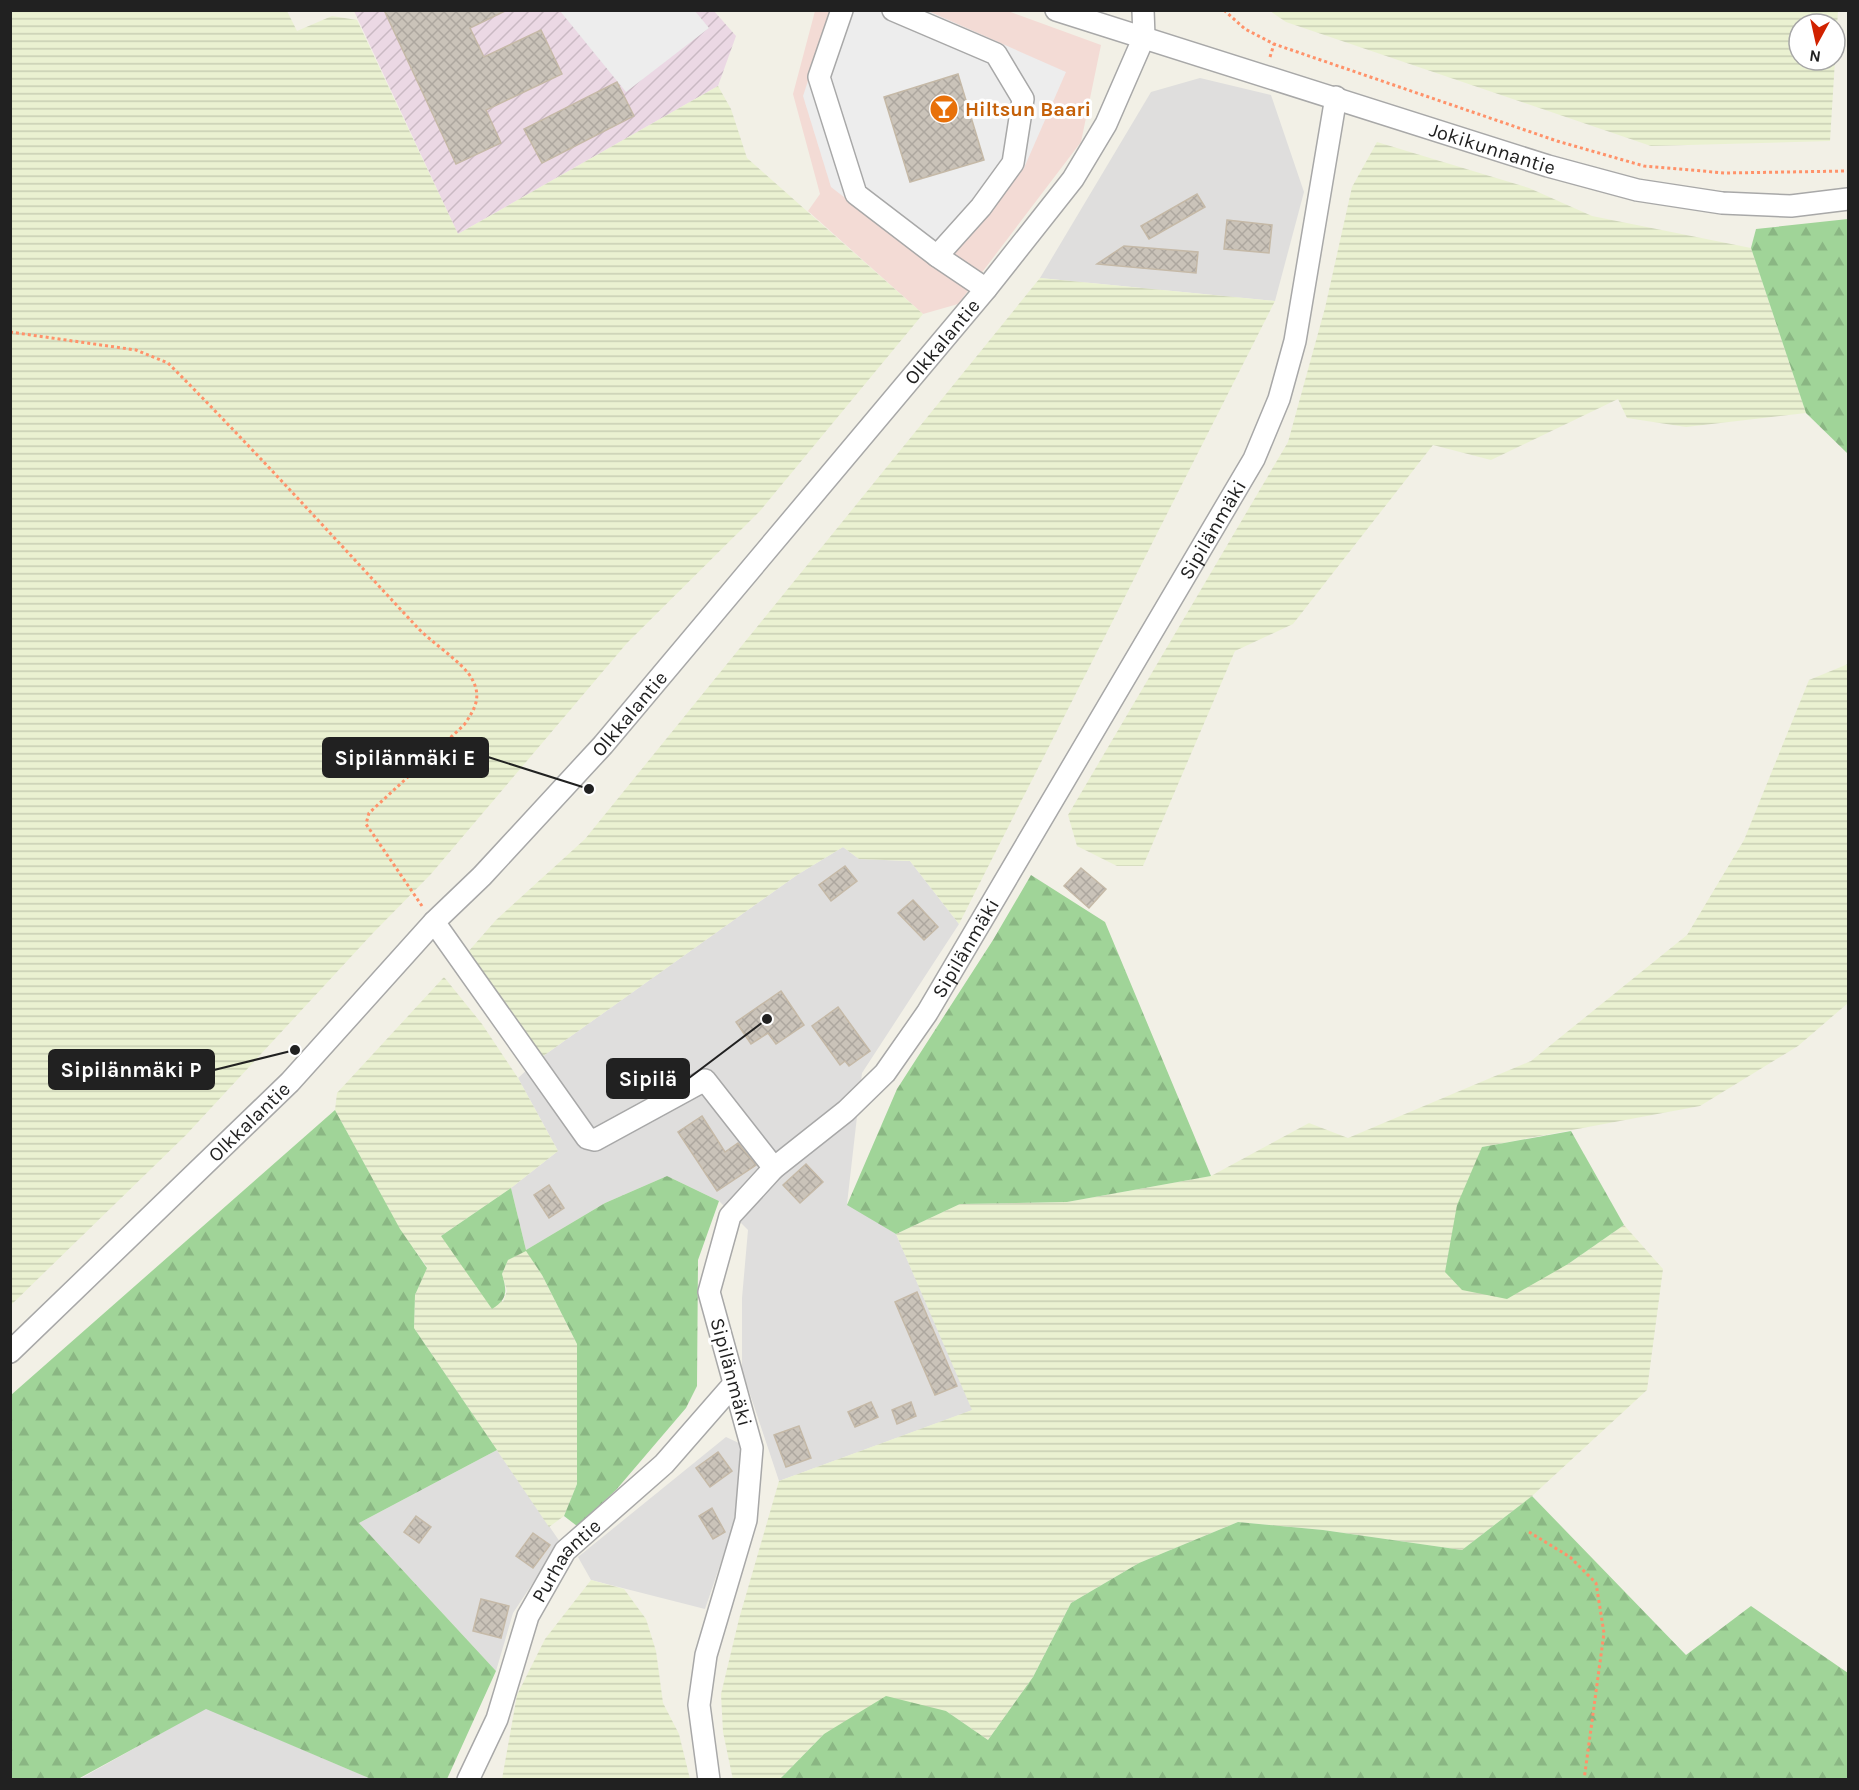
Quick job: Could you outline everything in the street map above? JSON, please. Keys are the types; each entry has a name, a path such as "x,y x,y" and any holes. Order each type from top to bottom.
{"street":[{"path":"842,10 819,77 856,194 937,256 986,289"},
{"path":"893,10 996,54 1023,99 1013,163 981,207 937,256"},
{"name":"Jokikunnantie","path":"1056,10 1548,166 1637,190 1722,203 1791,206 1848,199"},
{"path":"1143,10 1144,37"},
{"name":"Olkkalantie","path":"10,1352 290,1082 434,922 482,876 603,745 986,289 1073,179 1106,124 1144,37"},
{"name":"Sipilänmäki","path":"710,1779 699,1705 706,1655 746,1520 752,1448 733,1386 709,1292 730,1216 774,1168 846,1111 885,1073 927,1013 1254,459 1279,399 1295,341 1336,97"},
{"path":"434,922 587,1138 595,1140 705,1080 774,1168"},
{"name":"Purhaantie","path":"468,1779 496,1719 528,1616 565,1551 664,1464 733,1386"}],"path":[{"path":"1224,10 1245,29 1274,44 1557,141 1644,166 1725,173 1848,171"},
{"path":"10,332 136,350 168,363 339,540 418,629 471,676 478,694 475,708 465,725 369,813 366,824 434,922"},
{"path":"1529,1532 1570,1557 1596,1583 1604,1634 1584,1779"}],"shaded area":[{"path":"354,11 714,11 736,36 718,86 458,234"},
{"path":"560,11 695,11 709,28 626,92"},
{"path":"815,11 1008,11 1101,45 1081,142 958,304 923,314 808,211 820,194 793,94"},
{"path":"831,11 928,11 1066,72 1024,168 937,269 831,187 803,96"},
{"path":"1200,78 1271,95 1304,192 1275,301 1040,278 1151,92"},
{"path":"843,847 859,859 910,861 959,924 862,1073 847,1204 896,1234 973,1410 779,1481 742,1370 742,1298 748,1230 719,1201 667,1176 605,1203 526,1250 511,1188 558,1151 518,1078 539,1059 797,875"},
{"path":"726,1437 741,1444 739,1492 732,1530 705,1609 591,1580 578,1557"},
{"path":"497,1450 560,1542 513,1613 496,1671 359,1523"},
{"path":"206,1708 371,1779 78,1780"}],"green space":[{"path":"11,10 287,11 297,31 332,16 357,20 458,234 718,86 731,109 747,158 923,314 760,511 627,643 431,874 373,933 186,1135 11,1305"},
{"path":"1270,11 1838,11 1787,12 1787,72 1834,72 1830,141 1651,146 1286,22"},
{"path":"1377,142 1529,188 1592,216 1751,248 1806,413 1686,427 1627,418 1618,399 1491,460 1433,445 1293,624 1235,651 1143,866 1117,866 1077,846 1068,815 1288,442 1325,308 1352,187"},
{"path":"1848,219 1848,454 1806,413 1751,248 1756,229"},
{"path":"1040,278 1275,301 959,924 910,861 859,859 843,847 797,875 539,1059 467,953 496,920 585,839"},
{"path":"1848,664 1848,1003 1798,1046 1700,1106 1482,1147 1568,1264 1624,1225 1663,1269 1647,1390 1532,1496 1462,1550 1323,1530 1238,1522 1139,1563 1071,1603 1033,1677 988,1740 946,1711 824,1734 780,1779 733,1780 723,1732 721,1694 739,1619 779,1481 972,1410 896,1234 960,1204 1067,1202 1211,1176 1309,1123 1348,1138 1531,1061 1687,935 1744,840 1809,680"},
{"path":"1031,875 1105,922 1211,1176 1067,1202 960,1204 896,1234 847,1205 897,1089 993,940"},
{"path":"444,977 482,1024 518,1078 558,1151 511,1188 441,1236 503,1302 507,1291 502,1274 508,1260 526,1250 542,1275 577,1344 577,1484 564,1516 549,1527 414,1328 415,1295 427,1267 400,1230 335,1110 337,1093"},
{"path":"335,1110 400,1229 427,1268 415,1295 414,1328 497,1450 359,1523 496,1671 447,1779 371,1779 206,1709 78,1779 11,1779 11,1395"},
{"path":"1571,1131 1624,1225 1568,1264 1507,1299 1462,1290 1445,1272 1457,1205 1482,1147"},
{"path":"667,1176 719,1201 698,1260 697,1386 686,1408 616,1490 577,1526 564,1516 577,1484 577,1344 542,1275 526,1251 508,1260 502,1274 505,1285 504,1298 492,1309 441,1236 511,1188 526,1250 605,1203"},
{"path":"1532,1496 1686,1655 1751,1606 1848,1673 1848,1779 780,1779 824,1734 886,1696 946,1711 988,1740 1033,1677 1071,1603 1139,1563 1238,1522 1323,1530 1462,1550"},
{"path":"591,1580 624,1589 646,1619 656,1651 663,1703 679,1734 690,1779 502,1779 517,1695 545,1639"}],"building":[{"path":"384,10 507,10 470,28 484,57 541,30 562,74 486,110 501,143 456,164"},
{"path":"958,74 984,160 910,182 884,97"},
{"path":"617,82 634,116 542,163 524,129"},
{"path":"1197,194 1205,207 1149,239 1141,226"},
{"path":"1227,220 1272,225 1269,253 1224,249"},
{"path":"1124,246 1198,252 1196,273 1097,264"},
{"path":"845,866 857,881 831,901 819,885"},
{"path":"1081,868 1106,889 1089,908 1064,886"},
{"path":"913,900 938,927 924,940 898,913"},
{"path":"781,991 804,1025 776,1044 768,1033 751,1044 736,1022"},
{"path":"838,1007 870,1051 849,1066 845,1061 840,1065 812,1026"},
{"path":"702,1116 725,1152 738,1143 756,1165 717,1191 678,1132"},
{"path":"806,1164 823,1182 800,1203 783,1185"},
{"path":"549,1185 564,1208 549,1218 534,1195"},
{"path":"917,1292 957,1386 935,1395 895,1302"},
{"path":"871,1402 878,1417 855,1427 848,1412"},
{"path":"911,1402 916,1416 897,1424 892,1410"},
{"path":"799,1426 811,1458 786,1467 774,1435"},
{"path":"718,1452 732,1471 710,1487 696,1468"},
{"path":"712,1508 725,1532 713,1539 699,1516"},
{"path":"416,1516 431,1527 419,1543 404,1532"},
{"path":"533,1533 550,1545 533,1568 516,1556"},
{"path":"481,1599 509,1606 501,1638 473,1631"}],"place":[{"name":"Hiltsun Baari","path":"944,109"},
{"name":"Sipilänmäki E","path":"589,789"},
{"name":"Sipilä","path":"767,1019"},
{"name":"Sipilänmäki P","path":"295,1050"}]}
